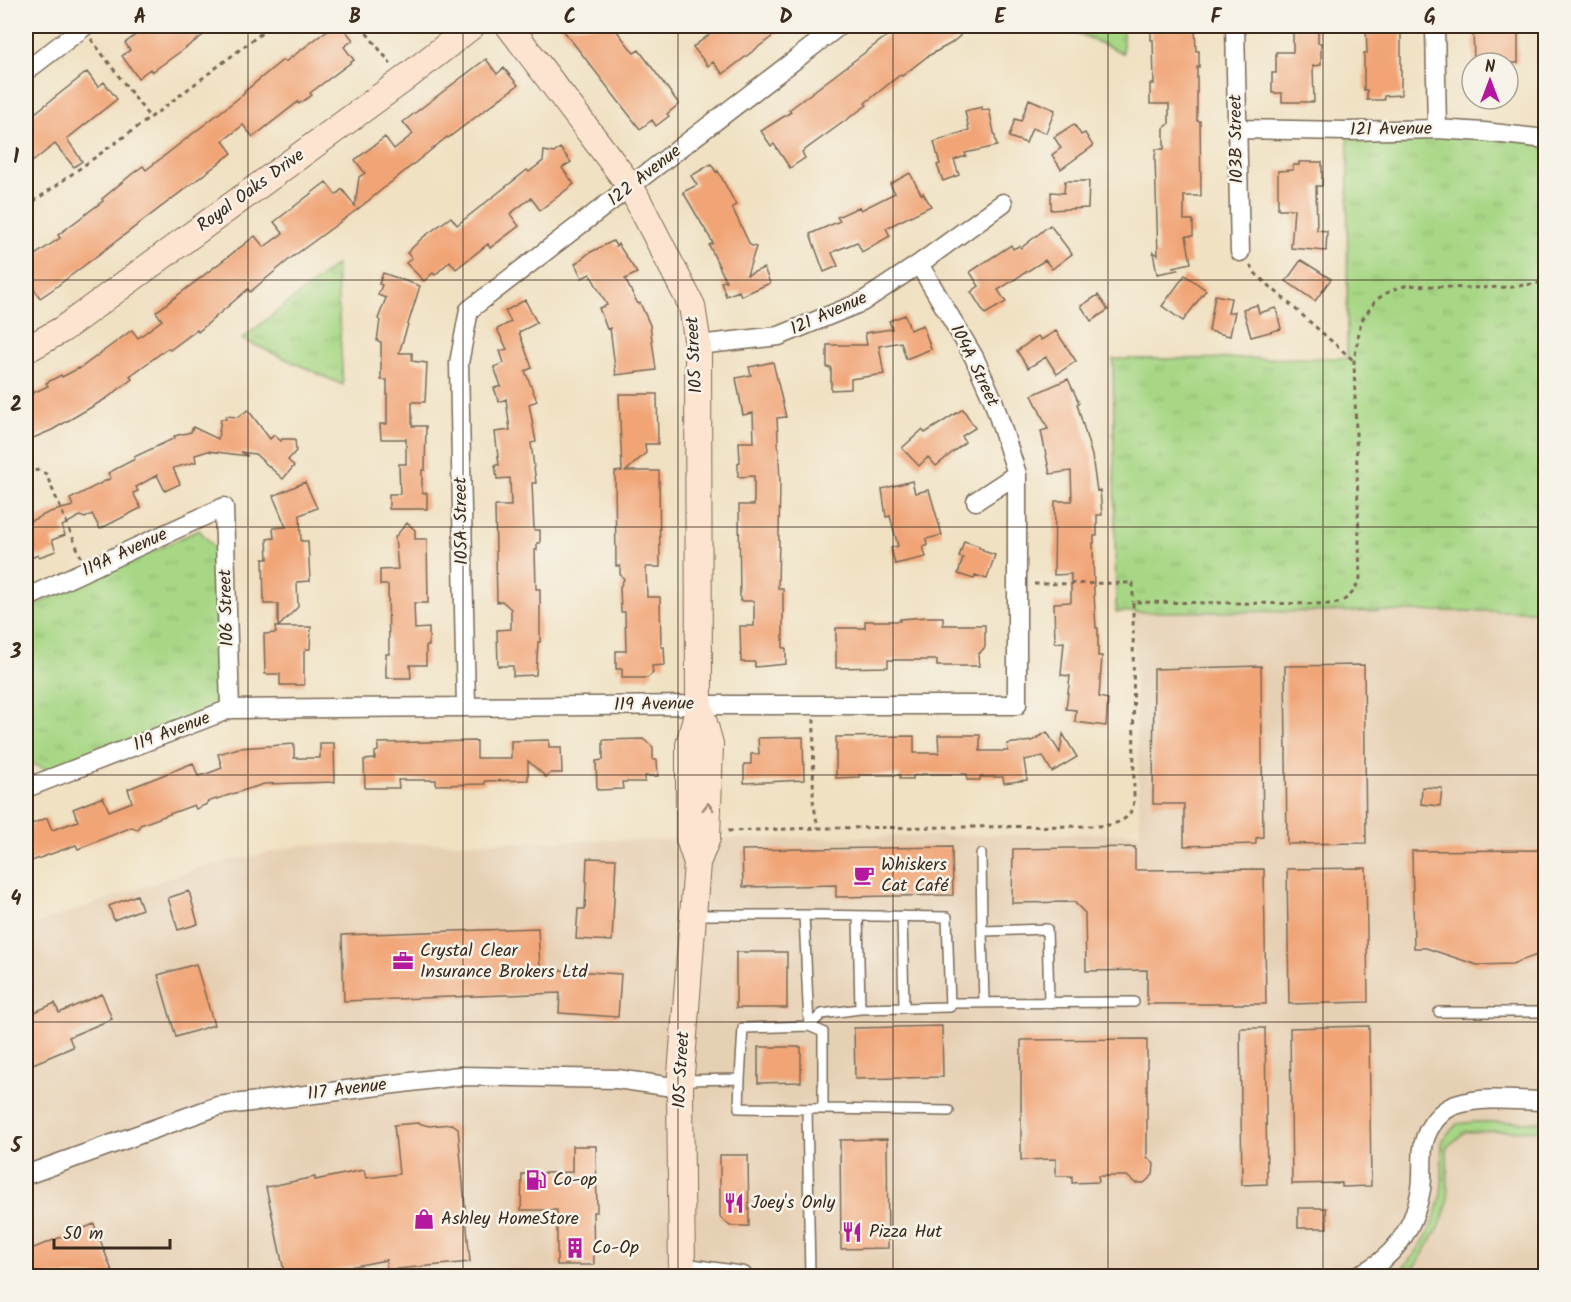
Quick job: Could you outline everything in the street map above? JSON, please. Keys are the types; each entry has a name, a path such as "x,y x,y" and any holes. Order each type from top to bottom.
{"street":[{"name":"Royal Oaks Drive","path":"26,350 63,329 403,80 472,26"},
{"name":"105 Street","path":"509,26 631,187 692,306 698,345 699,705 710,744 707,838 697,863 680,1084 682,1272"},
{"name":"122 Avenue","path":"465,335 469,310 839,26"},
{"name":"103B Street","path":"1235,26 1240,252"},
{"path":"1435,26 1437,129"},
{"path":"26,71 84,27"},
{"name":"121 Avenue","path":"1237,129 1348,131 1437,129 1545,139"},
{"name":"121 Avenue","path":"698,345 779,336 862,302 919,264 1003,202"},
{"name":"104A Street","path":"919,264 974,357 993,400 1017,474"},
{"name":"105A Street","path":"465,335 459,363 466,707"},
{"path":"976,501 1017,474"},
{"name":"119 Avenue","path":"26,785 230,709 1017,705 1017,474"},
{"name":"119A Avenue","path":"26,598 224,507"},
{"name":"106 Street","path":"224,507 230,709"},
{"name":"117 Avenue","path":"26,1175 218,1106 459,1076 617,1079 680,1084"},
{"path":"1356,1276 1372,1269 1386,1258 1407,1230 1421,1188 1423,1141 1440,1114 1457,1104 1477,1101 1545,1101"},
{"path":"682,1272 743,1276"}],"lane":[{"path":"981,854 984,1002"},
{"path":"693,915 947,917 950,1007 860,1009 822,1014 809,1026"},
{"path":"804,915 809,1026"},
{"path":"858,916 860,1009"},
{"path":"902,916 904,1008"},
{"path":"982,931 1047,929 1049,1002"},
{"path":"950,1003 1134,1002"},
{"path":"1439,1011 1545,1012"},
{"path":"823,1109 823,1032 809,1026 743,1028 740,1108 949,1111"},
{"path":"680,1084 740,1080"},
{"path":"807,1110 810,1276"}],"path":[{"path":"26,207 150,118 271,26"},
{"path":"361,26 403,80"},
{"path":"84,27 150,118"},
{"path":"1240,252 1256,274 1354,362"},
{"path":"1133,602 1332,604 1349,598 1360,578 1354,362 1361,321 1377,299 1392,290 1408,285 1500,287 1545,282"},
{"path":"26,473 39,470 46,474 87,571"},
{"path":"719,831 1099,826 1120,823 1128,815 1134,800 1133,583 1017,584"},
{"path":"814,717 813,800 818,828"}],"shaded area":[{"path":"1133,611 1545,611 1545,1276 26,1276 26,927 199,868 301,845 1140,833"}],"green space":[{"path":"1062,26 1123,26 1123,53"},
{"path":"1348,131 1545,139 1545,611 1116,612 1113,359 1347,358"},
{"path":"336,265 343,385 242,339"},
{"path":"199,530 216,549 217,710 50,771 33,764 26,743 26,609"},
{"path":"1545,1122 1545,1130 1465,1132 1447,1147 1448,1202 1440,1226 1413,1270 1412,1276 1395,1276 1421,1245 1433,1222 1442,1183 1442,1140 1457,1124"}],"building":[{"path":"148,26 216,26 152,72 150,69 138,78 122,56 130,50 125,43"},
{"path":"333,26 342,26 353,40 344,47 354,60 310,93 312,95 299,104 298,102 253,137 243,125 223,141 232,153 52,290 40,298 31,284 26,287 26,261 60,238 58,235 103,201 102,199 132,174 143,166 146,170 245,93 283,60 285,62"},
{"path":"560,26 613,26 634,53 639,50 679,104 656,126 652,120 640,129"},
{"path":"721,26 786,26 723,74 713,62 708,66 693,47"},
{"path":"900,26 969,26 950,44 928,56 902,76 900,75 865,103 867,105 802,152 805,158 790,168 774,144 771,146 761,131 791,112 789,110"},
{"path":"1151,26 1195,26 1196,51 1199,51 1197,121 1200,121 1201,196 1184,196 1184,220 1193,220 1193,236 1186,236 1191,263 1173,267 1178,270 1157,274 1153,252 1158,255 1155,158 1156,149 1164,149 1164,128 1169,124 1169,104 1150,104 1150,84 1154,84"},
{"path":"1293,26 1318,26 1321,65 1313,66 1314,102 1282,102 1282,93 1272,93 1272,73 1276,73 1276,52 1293,52"},
{"path":"1366,26 1401,26 1401,95 1384,96 1384,100 1367,100 1367,90 1364,90 1364,53 1367,53"},
{"path":"1473,26 1514,26 1518,28 1518,51 1474,51"},
{"path":"486,59 497,74 504,68 518,85 447,137 250,292 248,289 198,332 197,330 170,350 168,348 130,376 132,379 107,398 52,430 31,439 26,427 26,396 48,386 46,383 61,375 62,377 79,369 132,330 138,338 162,320 156,312 255,236 264,247 283,233 274,222 326,182 336,195 342,189 355,206 359,177 365,173 355,160 385,137 394,149 413,134 403,122"},
{"path":"87,72 98,87 104,82 117,99 67,139 82,161 74,167 55,144 32,162 26,154 26,120"},
{"path":"1029,99 1055,110 1046,133 1032,128 1026,143 1009,137 1015,119 1021,121"},
{"path":"982,107 982,110 989,109 997,146 965,153 966,156 954,160 959,175 943,181 937,165 940,164 934,142 969,130 965,111"},
{"path":"1074,124 1081,135 1085,133 1093,146 1061,169 1052,155 1061,148 1054,137"},
{"path":"560,148 571,162 562,168 574,184 540,210 531,198 510,214 519,226 490,248 488,244 456,269 450,261 435,275 433,273 424,281 406,263 412,258 407,253 422,238 451,217 457,225 527,170 529,172 543,161 544,151 554,153"},
{"path":"1299,162 1322,162 1322,186 1316,186 1317,230 1327,231 1326,251 1291,248 1294,209 1278,209 1278,171 1293,170 1293,165 1299,165"},
{"path":"711,164 716,172 718,171 736,205 732,207 750,245 756,247 747,275 764,268 770,283 741,296 739,291 726,296 721,282 726,281 709,245 713,243 683,192 697,185 691,176"},
{"path":"910,173 921,194 923,193 931,206 886,228 890,236 862,252 857,242 835,251 832,253 838,266 824,272 810,234 840,221 837,217 859,207 861,210 895,193 890,184"},
{"path":"1065,181 1089,181 1088,208 1051,210 1051,192 1064,193"},
{"path":"1050,225 1072,254 1052,269 1045,260 998,290 1006,302 985,314 971,292 979,286 970,272 1011,245 1013,249 1019,246 1021,248"},
{"path":"613,241 616,246 618,244 637,273 625,279 650,325 656,370 616,375 610,328 607,329 599,308 607,305 590,274 582,278 575,264 589,253"},
{"path":"1301,260 1331,279 1315,301 1286,281"},
{"path":"383,273 420,286 399,353 412,353 412,361 427,363 425,402 412,402 412,426 426,426 422,493 427,493 427,509 389,509 389,494 400,494 399,464 406,464 406,439 381,439 380,424 387,424 387,380 381,380 381,342 377,341 380,320 378,319 386,298 378,295"},
{"path":"1185,275 1206,290 1183,321 1162,306"},
{"path":"1098,295 1108,310 1091,321 1081,306"},
{"path":"1215,295 1231,298 1228,313 1235,311 1230,336 1209,331"},
{"path":"525,300 537,323 519,332 532,368 525,371 537,401 529,404 536,442 531,443 536,483 532,483 534,530 540,530 540,543 537,543 537,550 535,550 536,589 540,589 540,642 538,642 536,675 513,676 513,666 498,666 497,630 511,629 511,609 502,601 497,602 495,506 511,506 510,478 497,479 495,465 499,465 495,432 510,430 506,399 499,402 494,388 501,386 494,367 504,363 500,351 507,349 497,329 511,322 505,311"},
{"path":"1257,305 1259,313 1276,308 1281,329 1251,337 1243,309"},
{"path":"905,315 910,330 923,325 931,349 906,359 901,342 879,346 884,374 851,379 851,389 831,390 831,367 827,368 827,345 867,345 865,333 892,329 889,321"},
{"path":"1056,331 1076,361 1057,374 1046,357 1028,368 1017,351 1038,336 1041,340"},
{"path":"773,362 786,417 777,418 780,482 778,588 783,588 783,648 786,648 786,664 755,667 755,662 741,662 740,626 754,626 754,601 740,601 739,505 754,505 754,476 738,477 739,442 754,442 753,413 743,415 736,378 751,375 749,367"},
{"path":"1068,379 1079,403 1077,404 1092,456 1097,491 1100,490 1102,515 1097,515 1097,536 1094,536 1093,543 1094,594 1096,628 1098,628 1098,656 1102,656 1099,697 1108,699 1106,726 1075,722 1076,710 1066,709 1070,676 1061,675 1064,642 1055,643 1054,603 1071,602 1071,574 1054,575 1055,501 1072,501 1071,471 1050,474 1041,431 1048,429 1032,395"},
{"path":"619,394 657,394 658,444 645,444 646,453 626,471 659,471 660,567 646,567 647,597 660,597 661,647 664,647 665,665 652,666 653,673 647,678 622,678 622,669 616,669 616,651 626,651 625,612 621,612 620,587 624,579 620,574 620,566 616,566 615,472 622,471"},
{"path":"963,409 975,428 962,436 965,442 936,466 928,457 919,466 902,448 922,430 925,433"},
{"path":"248,410 270,439 274,435 281,441 282,439 295,439 296,451 288,460 294,466 283,479 255,454 241,452 248,456 208,451 195,455 196,462 173,468 180,484 165,491 157,475 136,487 138,491 133,493 141,508 100,529 92,514 85,518 80,516 62,526 65,535 52,540 56,551 26,560 26,523 50,512 73,506 70,499 111,478 108,473 135,459 134,457 175,438 174,436 191,432 193,427 218,439 221,419 226,419 226,416 238,417"},
{"path":"912,481 915,493 929,490 942,535 926,539 927,546 923,547 926,557 895,564 891,548 898,546 890,516 886,517 882,489"},
{"path":"305,482 317,508 300,515 301,541 308,541 310,581 297,582 298,607 278,627 278,604 264,604 263,559 268,559 267,539 274,538 273,528 286,527 273,496"},
{"path":"407,523 415,530 415,539 427,539 428,603 414,603 415,629 429,628 429,646 426,646 426,665 410,665 411,678 386,678 386,654 389,654 388,585 380,585 380,570 398,569 395,537"},
{"path":"964,541 995,555 987,579 975,575 974,579 958,574 963,558 959,557"},
{"path":"943,617 943,625 985,625 985,647 978,655 979,666 937,666 937,660 888,660 888,667 836,668 836,628 865,628 865,621 900,621 900,619"},
{"path":"275,627 311,627 310,649 304,652 304,685 280,685 280,674 265,674 264,634 276,633"},
{"path":"1364,665 1366,843 1287,844 1285,666"},
{"path":"1261,666 1263,837 1256,838 1256,844 1184,846 1184,804 1153,804 1154,669"},
{"path":"1047,732 1060,753 1063,734 1077,757 1052,772 1043,756 1024,760 1027,780 1004,783 1003,777 980,777 980,780 967,780 967,774 923,774 913,776 913,779 900,779 900,775 859,775 859,777 836,778 836,737 914,736 914,753 939,753 938,735 980,735 980,751 1008,751 1007,744 1032,741"},
{"path":"803,737 804,780 744,783 744,764 751,764 751,754 759,754 758,738"},
{"path":"643,739 653,747 653,760 657,760 658,776 645,776 645,782 622,782 623,789 597,790 596,761 603,760 603,740"},
{"path":"549,740 549,747 561,747 562,773 551,773 546,777 528,761 528,780 436,785 436,780 398,780 399,788 365,788 364,760 375,759 378,743 477,741 477,758 511,758 511,741"},
{"path":"320,743 334,743 335,782 264,784 207,802 196,809 194,805 140,825 138,830 132,827 78,849 76,845 26,863 26,826 47,818 52,830 78,821 73,809 103,797 109,811 132,802 128,789 193,763 198,776 209,773 222,768 218,754 239,748 294,744 294,758 320,758"},
{"path":"1422,787 1442,788 1440,806 1421,804"},
{"path":"952,847 953,895 836,897 836,885 743,887 742,850"},
{"path":"1135,847 1135,870 1264,869 1266,1004 1147,1004 1147,970 1086,971 1085,913 1074,902 1012,903 1013,849"},
{"path":"1545,850 1545,952 1512,964 1477,965 1426,948 1414,948 1412,851"},
{"path":"587,858 616,859 612,941 576,939 578,909 585,909"},
{"path":"1366,868 1368,1002 1289,1004 1287,869"},
{"path":"189,891 198,924 178,930 168,898"},
{"path":"137,895 142,909 114,920 109,906"},
{"path":"538,928 540,969 621,974 618,1017 559,1013 560,993 344,1001 342,935"},
{"path":"736,952 787,952 787,1008 736,1008"},
{"path":"196,964 214,1025 176,1037 158,975"},
{"path":"102,994 112,1019 69,1037 73,1047 33,1064 26,1044 26,1016 55,1003 59,1013"},
{"path":"942,1026 943,1077 855,1079 854,1028"},
{"path":"1369,1026 1371,1186 1342,1187 1342,1183 1292,1184 1290,1028"},
{"path":"1240,1028 1265,1028 1267,1184 1242,1185"},
{"path":"1147,1039 1147,1157 1154,1164 1153,1175 1144,1183 1135,1183 1127,1176 1098,1176 1099,1182 1072,1183 1072,1176 1056,1176 1056,1159 1021,1160 1021,1040"},
{"path":"758,1047 801,1047 801,1082 758,1083"},
{"path":"418,1123 429,1126 452,1124 458,1128 470,1262 387,1270 386,1260 334,1270 335,1276 285,1276 266,1187 364,1170 366,1178 399,1174 394,1125"},
{"path":"887,1139 888,1248 841,1249 840,1140"},
{"path":"572,1146 596,1146 597,1212 593,1212 594,1265 557,1265 557,1210 521,1210 522,1174 572,1172"},
{"name":"Joey's Only","path":"720,1155 748,1155 749,1226 730,1226 720,1217"},
{"path":"1298,1208 1326,1208 1327,1228 1298,1228"},
{"path":"94,1224 114,1276 26,1276 26,1251"}],"place":[{"name":"Whiskers Cat Café","path":"864,875"},
{"name":"Crystal Clear Insurance Brokers Ltd","path":"403,961"},
{"name":"Co-op","path":"536,1180"},
{"name":"Joey's Only","path":"734,1203"},
{"name":"Ashley HomeStore","path":"424,1219"},
{"name":"Pizza Hut","path":"852,1232"},
{"name":"Co-Op","path":"575,1248"}]}
